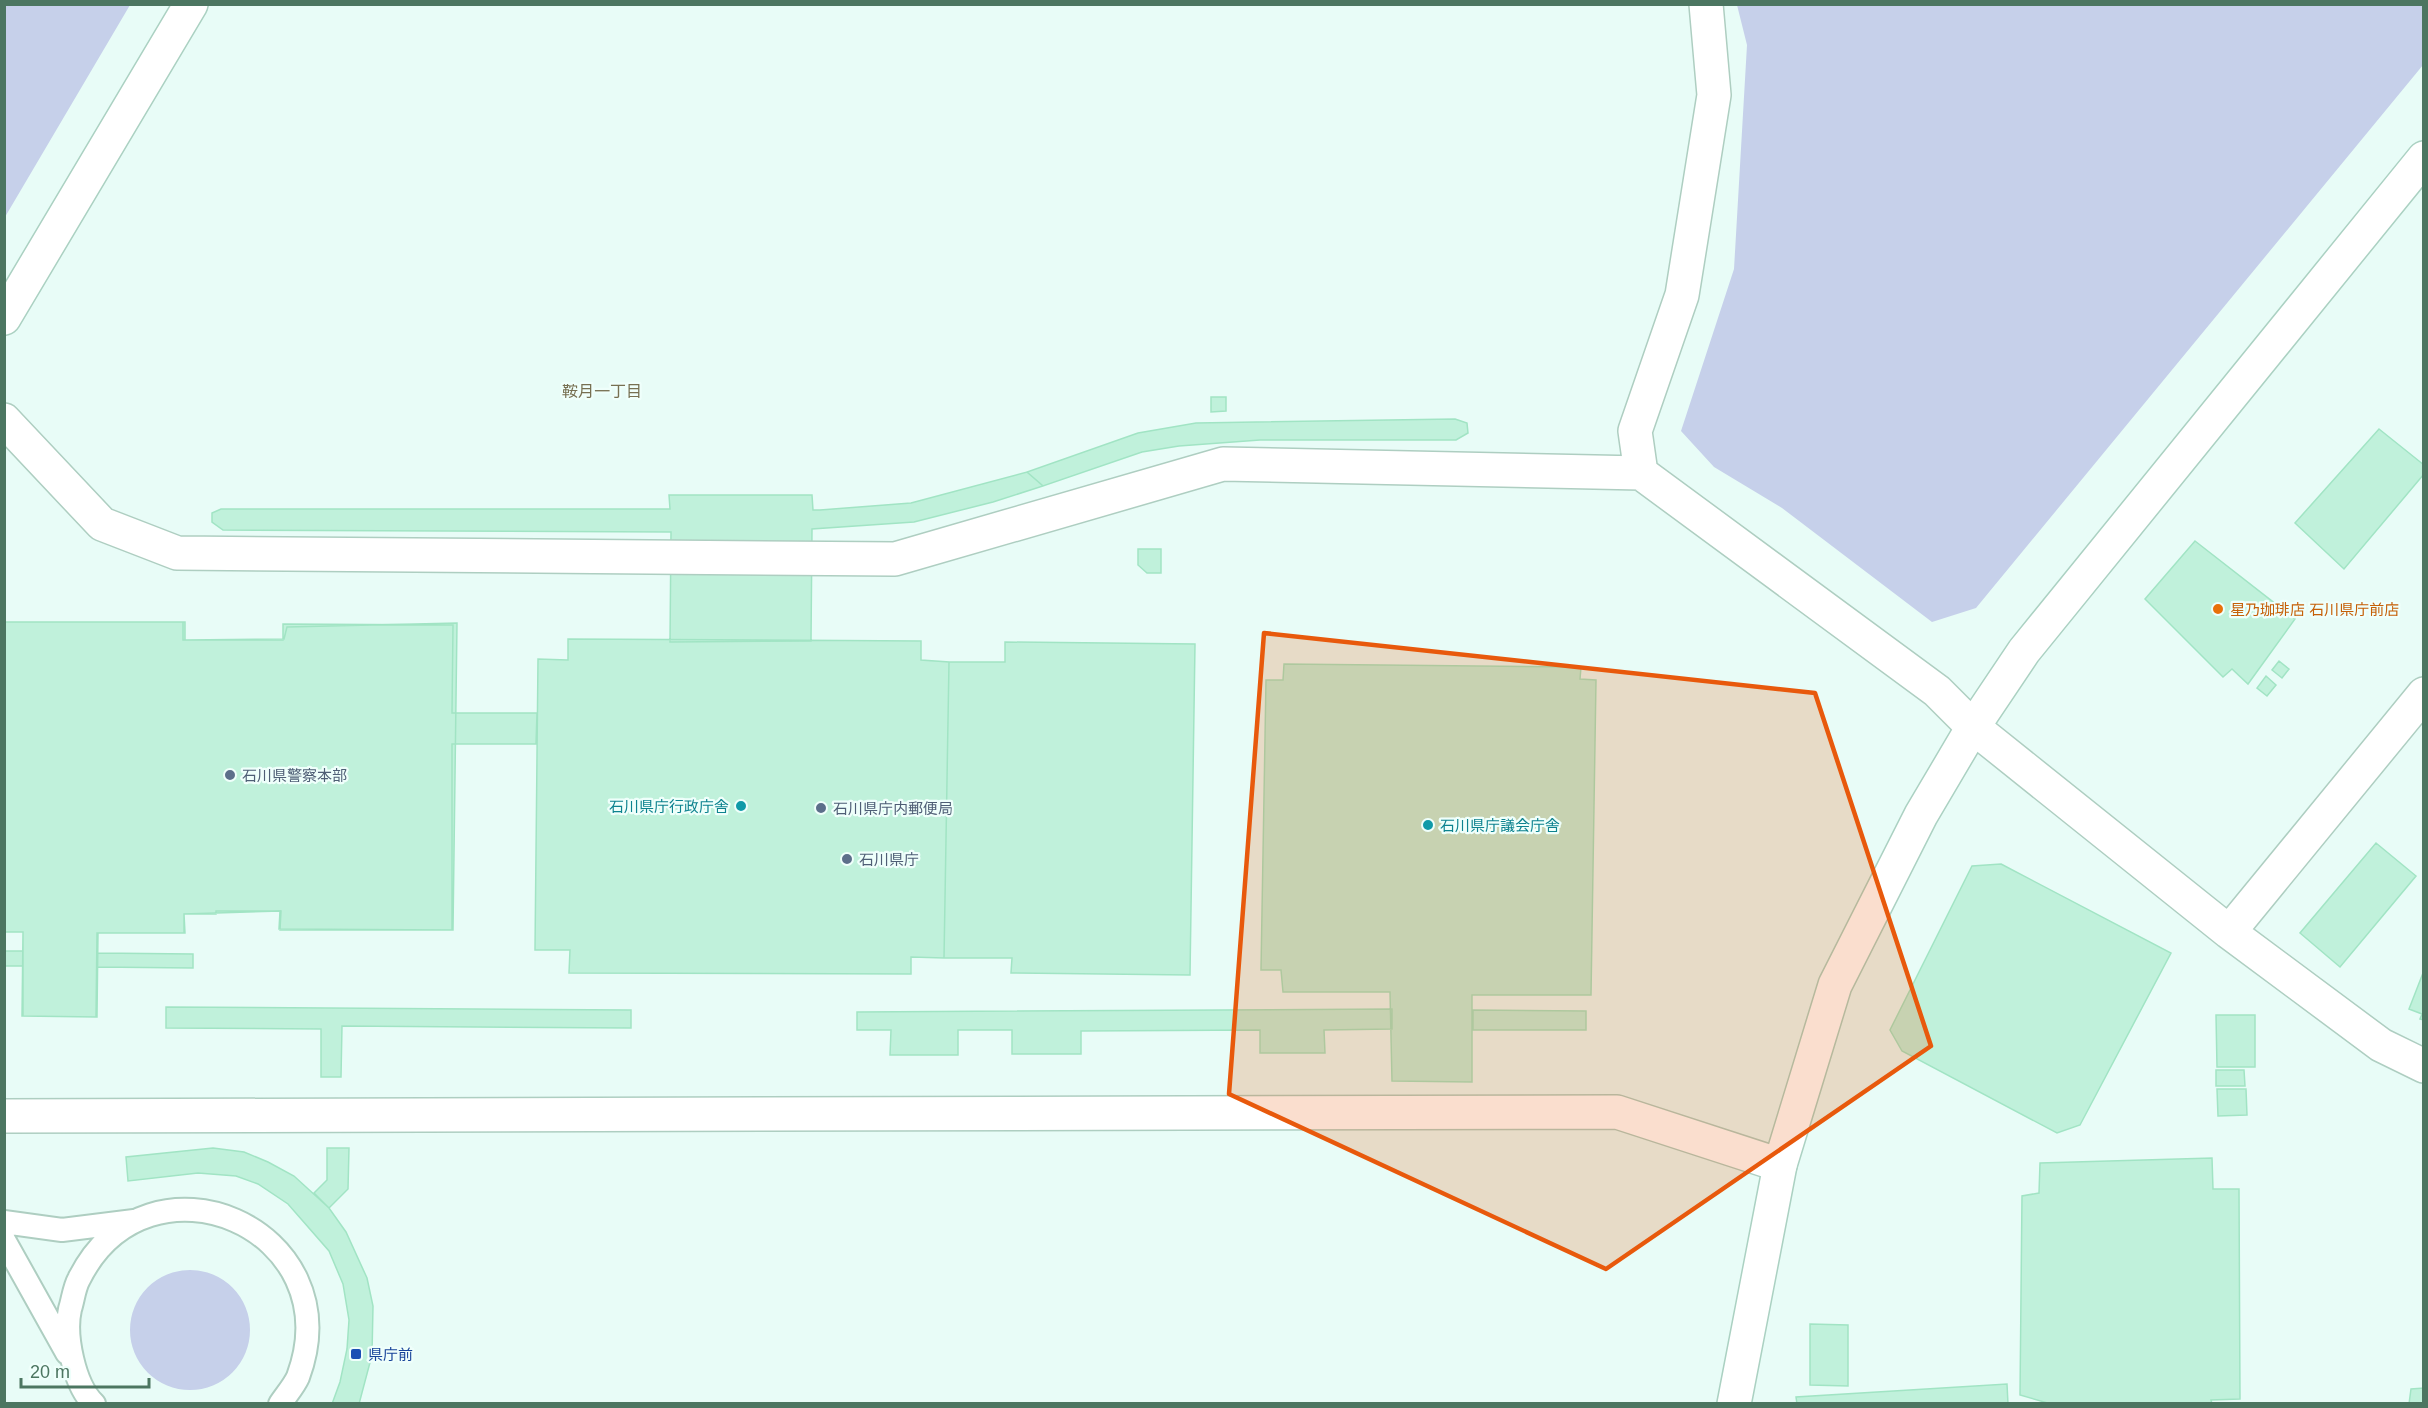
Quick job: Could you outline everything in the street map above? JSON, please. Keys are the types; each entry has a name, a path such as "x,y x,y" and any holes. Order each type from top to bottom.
{"street":[{"path":"4,318 191,4"},
{"path":"1641,473 1635,430 1682,295 1714,95 1706,4"},
{"path":"1734,1404 1780,1165 1835,985 1921,815 1973,727 2024,651 2424,158"},
{"path":"4,420 102,524 177,553 895,559 1223,464 1641,473 1937,691 1973,727 2229,932 2381,1045 2424,1066"},
{"path":"2229,932 2424,694"},
{"path":"4,1116 1617,1112 1780,1165"}],"lane":[{"path":"4,1222 62,1230 136,1221 176,1209 218,1212 256,1229 286,1259 304,1297 308,1338 297,1379 280,1404"},
{"path":"82,1404 72,1362 68,1320 78,1280 102,1245 136,1221"},
{"path":"4,1240 94,1404"}],"highlighted area":[{"path":"1264,633 1815,693 1931,1046 1606,1269 1229,1094"}],"shaded area":[{"path":"4,5 130,5 5,217"},
{"path":"1737,5 2423,5 2423,65 1976,608 1932,622 1782,508 1714,467 1681,431 1734,269 1747,45"},
{"path":"190,1270 213,1275 232,1288 245,1307 250,1330 245,1353 232,1372 213,1385 190,1390 167,1385 148,1372 135,1353 130,1330 135,1307 148,1288 167,1275"}],"building":[{"path":"1211,397 1226,397 1226,411 1211,412"},
{"path":"1455,419 1467,423 1468,433 1456,440 1260,440 1179,446 1142,452 1043,486 1027,472 1138,433 1196,423"},
{"path":"2379,429 2424,465 2424,474 2344,569 2295,523"},
{"path":"1027,472 1043,486 993,502 914,522 812,529 811,641 670,642 671,532 223,530 212,522 212,513 221,509 670,509 669,495 812,495 813,510 820,510 911,503"},
{"name":"星乃珈琲店 石川県庁前店","path":"2195,541 2295,619 2248,684 2232,669 2223,677 2145,599"},
{"path":"1138,549 1161,549 1161,573 1147,573 1138,565"},
{"name":"石川県警察本部","path":"4,622 185,622 185,640 284,639 287,627 457,623 453,930 280,930 281,911 184,914 185,933 98,933 97,1017 23,1016 23,932 4,932"},
{"name":"石川県警察本部","path":"4,622 183,622 183,640 283,640 283,624 453,625 452,713 537,713 536,744 452,744 452,930 279,929 280,911 216,911 216,914 184,914 184,933 97,933 96,1017 22,1016 23,932 4,932"},
{"name":"石川県庁行政庁舎","path":"568,639 921,641 921,660 949,662 944,958 911,957 911,974 569,973 570,950 535,950 538,659 568,660"},
{"path":"1005,642 1195,644 1190,975 1011,973 1012,958 944,958 949,662 1005,662"},
{"path":"2279,661 2289,669 2282,678 2272,670"},
{"name":"石川県庁議会庁舎","path":"1284,664 1581,667 1580,679 1596,680 1591,995 1472,995 1472,1082 1392,1081 1390,992 1283,992 1281,970 1261,970 1266,680 1283,680"},
{"path":"2266,676 2276,685 2267,696 2257,688"},
{"path":"2376,843 2416,876 2340,967 2300,933"},
{"path":"2001,864 2171,953 2080,1125 2057,1133 1902,1051 1890,1030 1972,866"},
{"path":"4,951 23,951 23,966 4,966"},
{"path":"97,953 193,954 193,968 97,967"},
{"path":"2423,973 2424,1020 2420,1019 2422,1014 2409,1009"},
{"path":"166,1007 631,1010 631,1028 342,1026 341,1077 321,1077 321,1029 166,1028"},
{"path":"1392,1009 1392,1029 1324,1030 1325,1053 1260,1053 1260,1030 1081,1031 1081,1054 1012,1054 1012,1030 958,1030 958,1055 890,1055 891,1030 857,1030 857,1012"},
{"path":"1473,1010 1586,1011 1586,1030 1473,1030"},
{"path":"2216,1015 2255,1015 2255,1067 2217,1067"},
{"path":"2216,1070 2244,1070 2245,1086 2216,1086"},
{"path":"2217,1089 2246,1089 2247,1115 2218,1116"},
{"path":"213,1148 244,1152 294,1176 329,1208 346,1232 367,1278 373,1306 372,1355 359,1404 332,1404 340,1382 347,1349 349,1320 343,1284 329,1251 288,1204 258,1184 236,1176 198,1173 128,1181 126,1157"},
{"path":"327,1148 349,1148 348,1189 329,1208 314,1193 327,1180"},
{"path":"2212,1158 2213,1189 2239,1189 2240,1399 2211,1400 2212,1404 2051,1404 2020,1395 2022,1196 2039,1193 2040,1163"},
{"path":"1810,1324 1848,1325 1848,1386 1810,1385"},
{"path":"2007,1384 2008,1404 1797,1404 1796,1397"},
{"path":"2424,1388 2424,1404 2409,1404 2411,1389"}],"place":[{"name":"星乃珈琲店 石川県庁前店","path":"2218,609"},
{"name":"石川県警察本部","path":"230,775"},
{"name":"石川県庁行政庁舎","path":"741,806"},
{"name":"石川県庁内郵便局","path":"821,808"},
{"name":"石川県庁議会庁舎","path":"1428,825"},
{"name":"石川県庁","path":"847,859"},
{"name":"県庁前","path":"356,1354"}],"district":[{"name":"鞍月一丁目","path":"602,391"}]}
